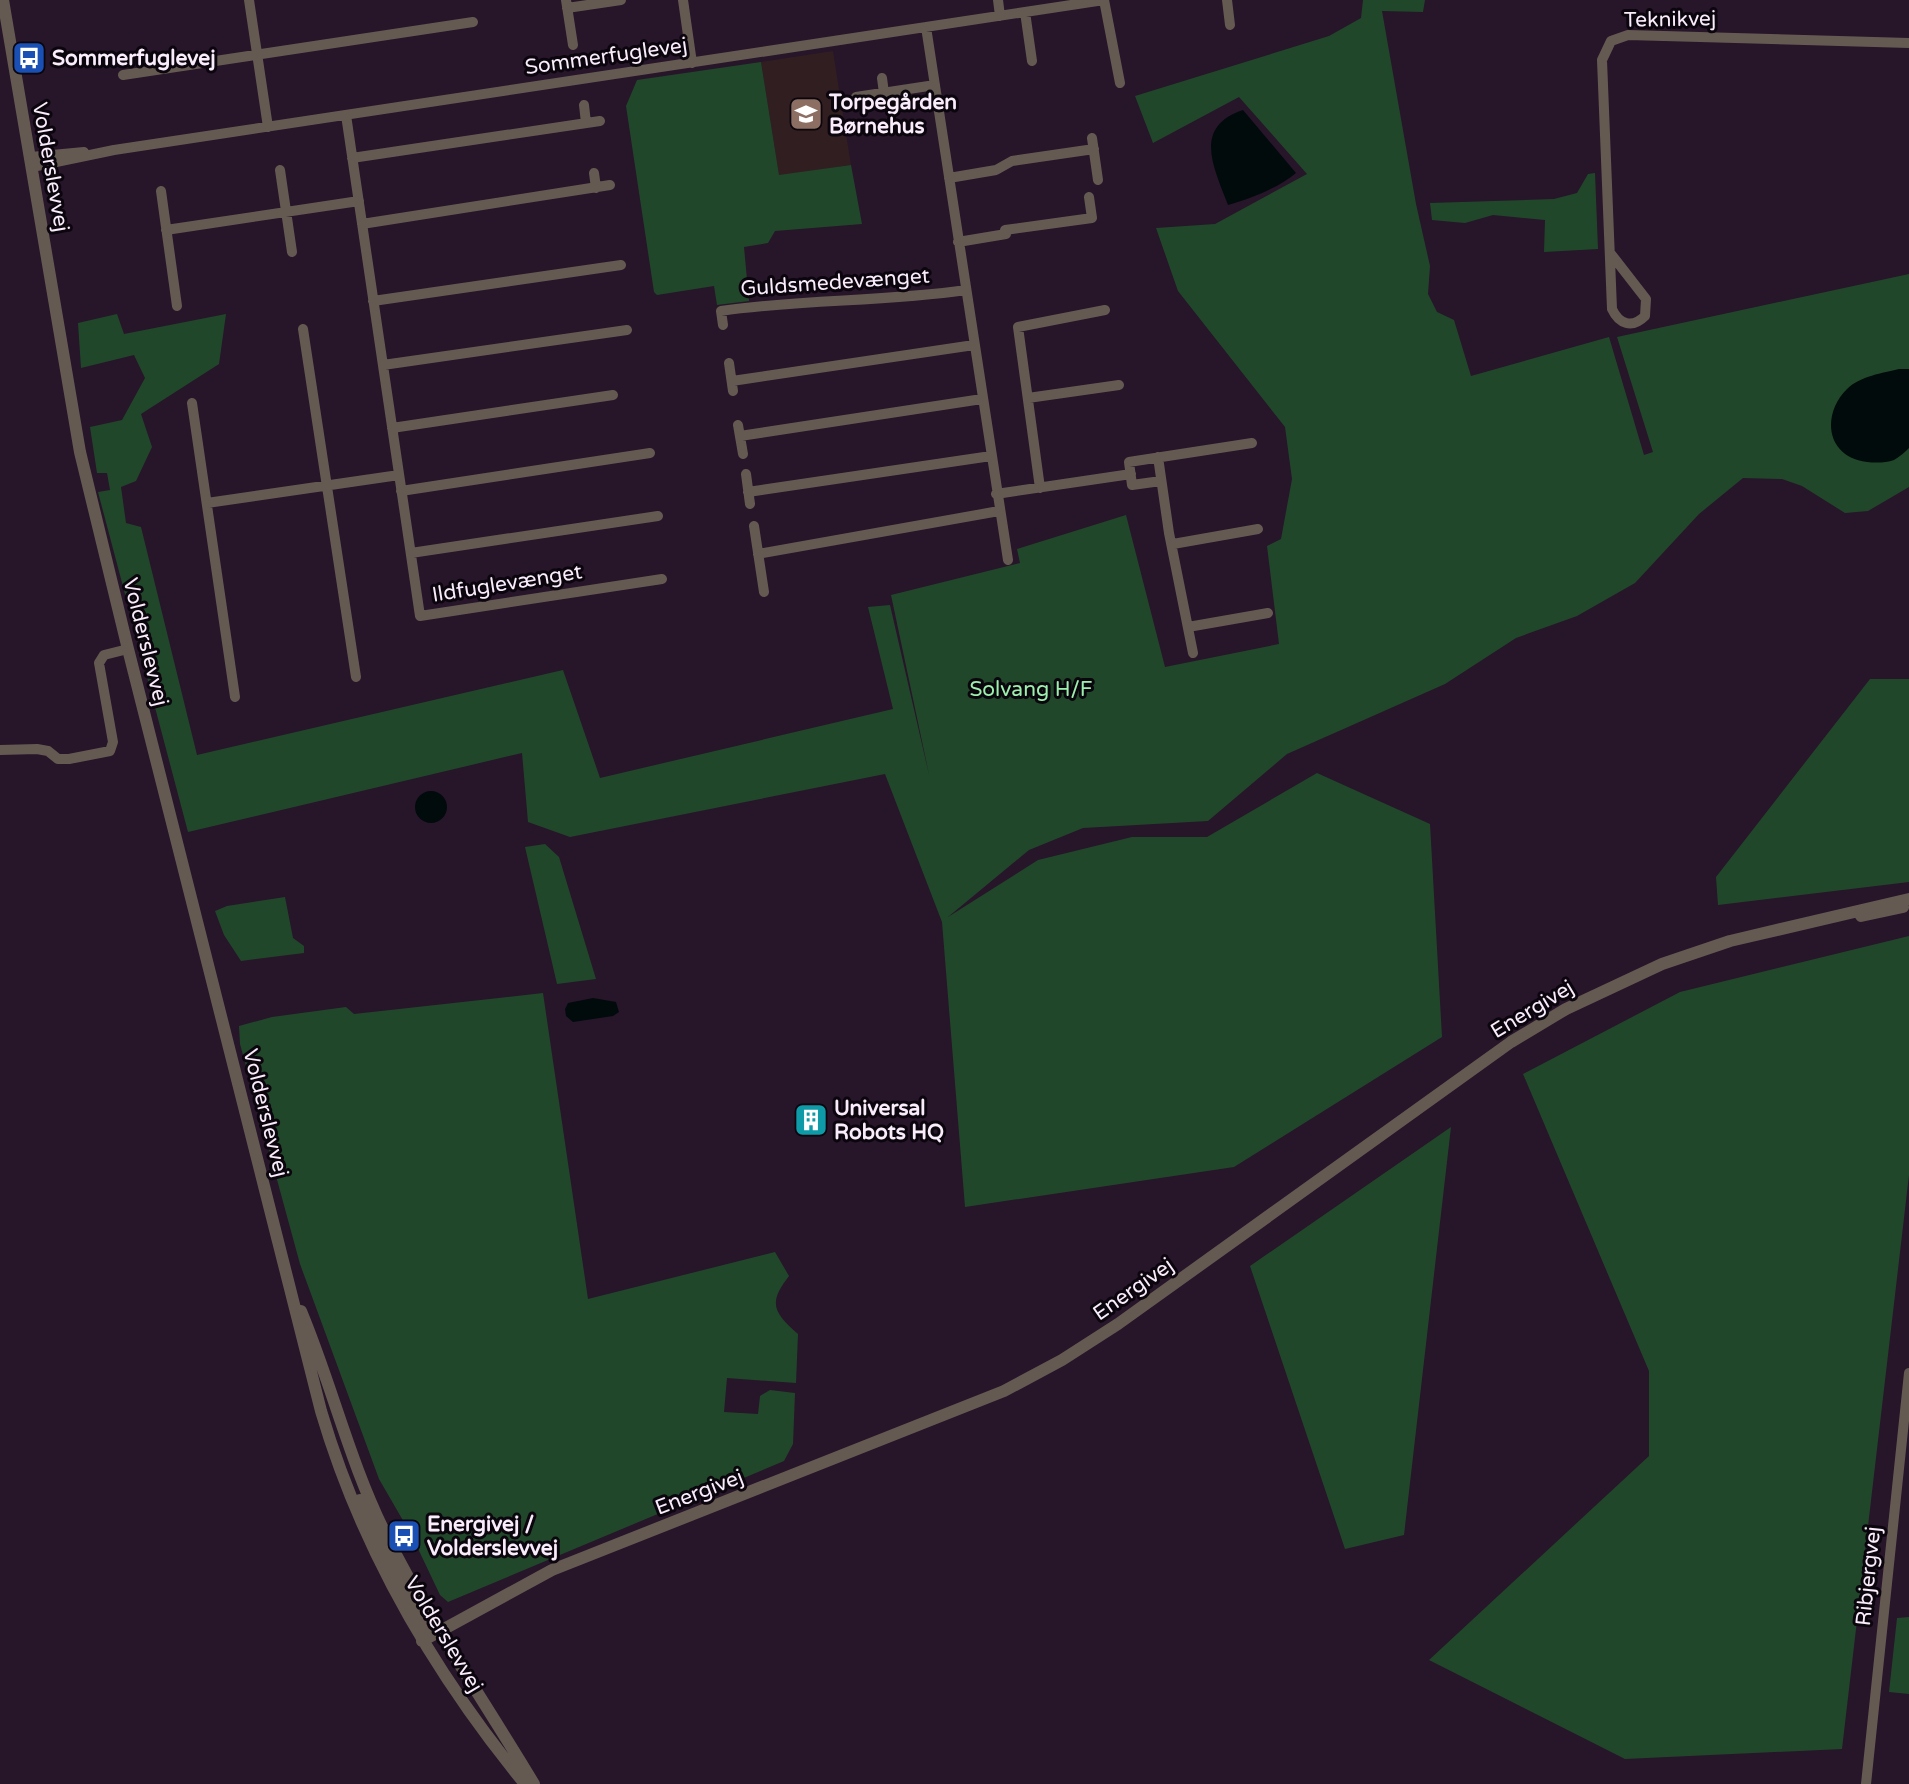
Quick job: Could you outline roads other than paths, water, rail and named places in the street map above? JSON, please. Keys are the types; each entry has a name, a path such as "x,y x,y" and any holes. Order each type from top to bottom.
{"street":[{"name":"Volderslevvej","path":"3,0 81,452 128,649 321,1412 345,1484 369,1542 423,1641 475,1720 525,1784"},
{"path":"249,0 268,127"},
{"path":"573,45 566,4 621,0"},
{"path":"683,0 692,63"},
{"path":"998,0 1000,16"},
{"name":"Sommerfuglevej","path":"31,162 1104,0"},
{"path":"1104,0 1120,83"},
{"path":"1227,0 1230,25"},
{"path":"1024,12 1032,61"},
{"path":"123,75 473,22"},
{"path":"926,27 996,494 1008,560"},
{"name":"Teknikvej","path":"1611,254 1646,299 1645,316 1639,322 1627,324 1617,319 1612,309 1602,60 1611,41 1628,35 1909,43"},
{"path":"882,78 884,93"},
{"path":"856,97 935,85"},
{"path":"584,105 586,123"},
{"name":"Ildfuglevænget","path":"346,115 420,615 662,579"},
{"path":"352,158 600,121"},
{"path":"949,178 996,170 1012,161 1093,144 1098,180"},
{"path":"280,170 292,252"},
{"path":"594,173 596,188"},
{"path":"362,224 610,185"},
{"path":"160,191 177,306"},
{"path":"958,242 1006,234 1005,230 1092,218 1089,197"},
{"path":"166,230 358,201"},
{"path":"373,301 621,265"},
{"name":"Guldsmedevænget","path":"723,325 721,311 769,304 893,299 966,290"},
{"path":"1040,488 1018,327 1105,310"},
{"path":"303,329 356,677"},
{"path":"383,365 627,330"},
{"path":"729,363 732,386 974,345"},
{"path":"1028,398 1119,385"},
{"path":"392,428 613,395"},
{"path":"743,454 739,430 982,399"},
{"path":"192,403 236,697"},
{"path":"1161,481 1132,485 1129,462 1252,443"},
{"path":"401,491 650,453"},
{"path":"748,492 991,456"},
{"path":"1158,458 1193,653"},
{"path":"746,474 750,504"},
{"path":"996,494 1131,474"},
{"path":"207,503 399,475"},
{"path":"758,554 999,511"},
{"name":"Ildfuglevænget","path":"411,553 658,516"},
{"path":"754,526 764,592"},
{"path":"1173,544 1258,529"},
{"path":"1188,627 1268,613"},
{"path":"0,750 37,749 48,751 58,759 110,751 113,742 99,663 104,655 128,649"},
{"name":"Energivej","path":"423,1641 552,1570 1004,1390 1062,1360 1118,1324 1510,1042 1566,1009 1662,964 1730,941 1909,899"},
{"name":"Energivej","path":"1833,918 1883,913 1909,905"},
{"name":"Volderslevvej","path":"290,1285 354,1461 386,1536 438,1632 534,1784"},
{"name":"Ribjergvej","path":"1866,1784 1909,1373"},
{"path":"321,1412 379,1540 418,1617 430,1630 438,1632"}],"place":[{"name":"Sommerfuglevej","path":"29,58"},
{"name":"Torpegården Børnehus","path":"806,114"},
{"name":"Universal Robots HQ","path":"811,1120"},
{"name":"Energivej / Volderslevvej","path":"404,1536"}],"park label":[{"name":"Solvang H/F","path":"1031,689"}]}
